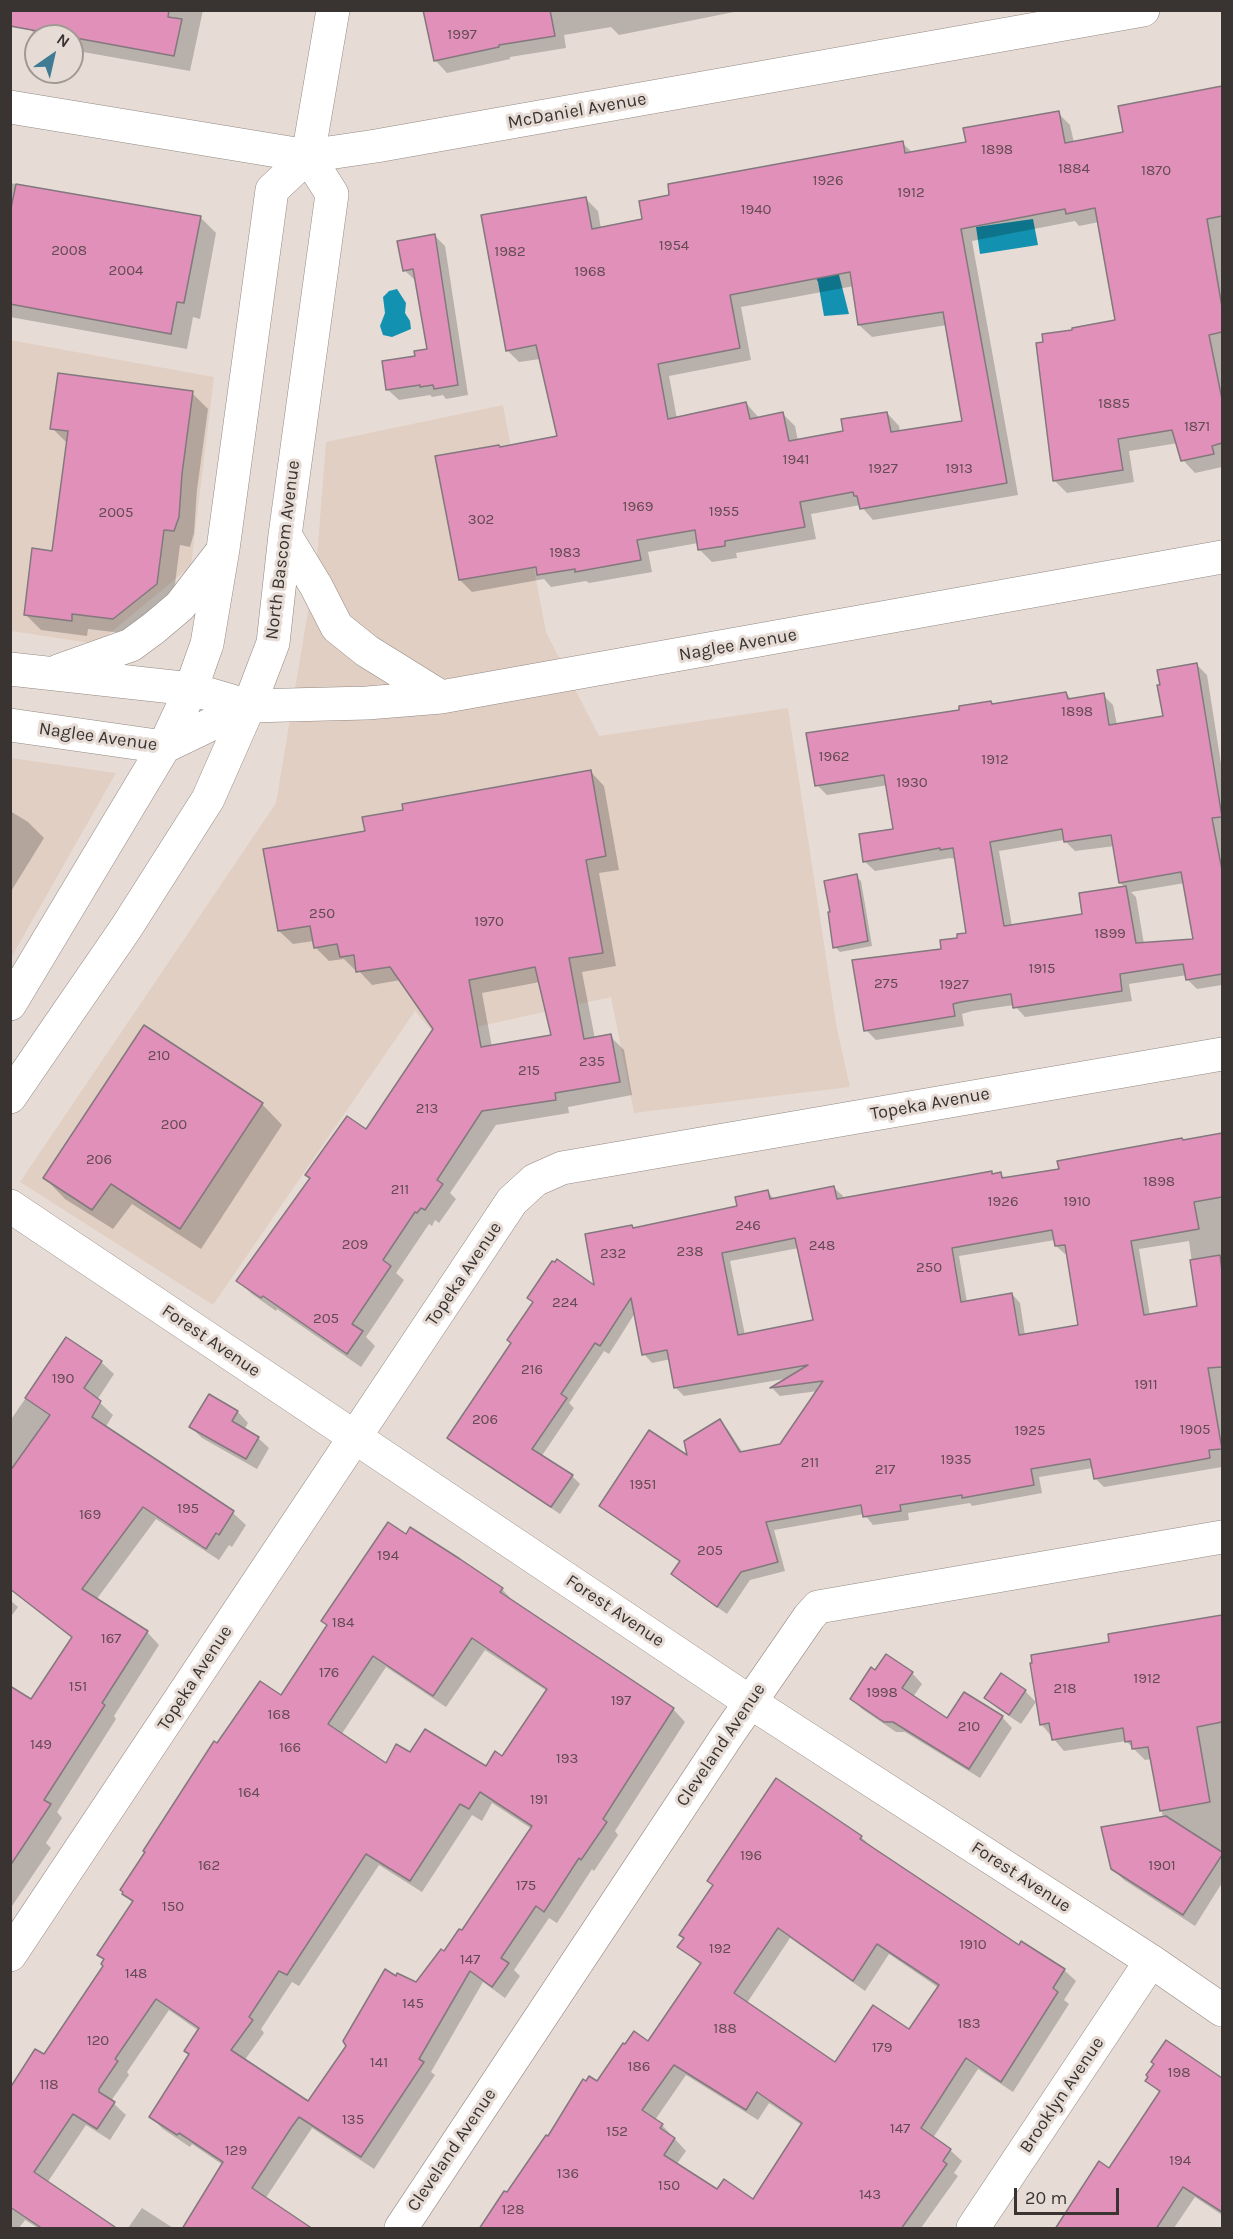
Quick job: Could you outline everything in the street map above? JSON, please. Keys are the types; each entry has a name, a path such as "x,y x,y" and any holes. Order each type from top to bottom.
{"street":[{"path":"10,1004 164,747 191,689 207,645 223,549 272,190 309,156 333,10"},
{"name":"McDaniel Avenue","path":"10,106 309,156 1143,10"},
{"name":"North Bascom Avenue","path":"10,1097 126,928 208,799 249,706 273,643 285,535 332,194 309,156"},
{"path":"285,535 316,586 337,627 367,651 441,697"},
{"path":"51,674 131,645 180,606 223,549"},
{"name":"Naglee Avenue","path":"10,669 191,689 249,706 441,697 1222,557"},
{"name":"Naglee Avenue","path":"10,725 164,747 249,706"},
{"name":"Topeka Avenue","path":"10,1955 512,1201 535,1180 562,1168 1222,1054"},
{"name":"Forest Avenue","path":"10,1206 750,1702 1151,1961 1222,2010"},
{"name":"Cleveland Avenue","path":"401,2229 750,1702 808,1617 818,1607 1222,1537"},
{"name":"Brooklyn Avenue","path":"973,2229 1151,1961"}],"shaded area":[{"path":"10,340 214,377 191,566 97,644 11,631"},
{"path":"503,405 546,632 599,736 788,708 837,1029 850,1087 634,1113 611,997 436,1036 415,1011 213,1305 20,1182 276,803 317,557 326,442"},
{"path":"10,758 116,773 11,958"}],"water":[{"path":"1033,219 1038,245 980,254 976,227"},
{"path":"838,271 849,314 824,316 818,282 813,272"},
{"path":"397,289 406,303 405,313 410,321 411,329 392,337 383,335 380,326 385,313 383,297 389,291"}],"building":[{"path":"10,10 169,10 168,17 182,19 174,56 84,40 84,24 24,24 24,29 10,26"},
{"path":"423,10 550,10 555,36 499,45 499,47 434,61"},
{"path":"1222,86 1222,216 1207,219 1222,307 1222,332 1209,335 1222,399 1222,443 1212,446 1214,454 1181,461 1172,430 1118,439 1123,470 1053,481 1036,343 1043,342 1042,334 1115,320 1095,208 1066,214 1065,209 961,229 1007,483 860,509 857,496 854,496 853,492 800,502 805,527 725,541 725,546 698,550 695,530 637,540 641,560 575,572 575,569 537,575 536,567 459,580 435,456 557,436 536,345 506,351 481,215 586,197 592,229 642,219 639,201 669,195 668,184 903,141 905,153 966,142 963,128 1059,111 1065,143 1123,132 1118,106","holes":["850,272 858,325 943,312 962,421 891,432 887,412 841,419 843,431 789,441 783,412 750,419 746,402 668,419 658,364 740,348 730,295"]},
{"path":"16,184 201,216 184,303 177,302 171,334 10,304 10,213"},
{"path":"435,234 458,385 434,389 433,385 420,387 420,385 386,390 382,361 415,356 414,351 427,349 413,269 403,271 397,241"},
{"path":"58,373 193,391 179,517 174,531 164,530 157,584 113,619 72,614 72,621 24,615 32,548 52,551 68,431 50,429"},
{"path":"1197,663 1222,817 1212,818 1222,870 1222,974 1186,980 1183,964 1120,974 1122,991 1013,1008 1011,994 953,1004 955,1016 864,1031 852,960 941,949 940,940 957,938 957,934 966,933 953,848 940,850 940,848 863,862 859,834 893,829 884,775 815,786 806,733 959,710 959,706 991,701 992,704 1066,692 1068,699 1104,693 1109,725 1163,716 1157,685 1160,685 1157,670","holes":["1062,829 1064,842 1111,835 1119,883 1181,872 1193,939 1136,943 1126,886 1079,893 1082,914 1004,926 990,842"]},
{"path":"591,770 606,856 586,860 603,953 569,958 584,1039 611,1034 620,1082 555,1093 556,1100 482,1111 437,1180 443,1184 425,1210 421,1208 417,1213 415,1212 383,1260 391,1266 352,1324 363,1331 347,1354 263,1296 261,1298 236,1281 310,1178 305,1175 347,1116 366,1129 433,1029 390,967 356,972 354,955 340,957 337,944 314,948 310,926 278,931 263,849 365,831 362,817 403,810 402,804","holes":["535,967 551,1035 481,1047 469,980"]},
{"path":"857,874 868,941 833,948 828,912 830,912 824,881"},
{"path":"144,1025 263,1103 180,1229 111,1184 92,1210 43,1178"},
{"path":"1222,1133 1222,1197 1194,1202 1199,1229 1131,1241 1144,1315 1197,1306 1190,1260 1220,1255 1222,1367 1208,1368 1222,1449 1209,1450 1210,1458 1094,1479 1090,1459 1031,1469 1034,1485 962,1498 962,1495 900,1505 901,1511 863,1517 861,1505 766,1522 778,1562 741,1572 717,1607 671,1574 680,1561 599,1506 649,1430 687,1455 684,1441 720,1419 740,1452 780,1444 823,1381 770,1388 808,1365 674,1388 667,1350 642,1355 631,1298 600,1346 595,1343 561,1394 567,1398 532,1449 573,1475 551,1507 447,1438 511,1343 507,1340 533,1302 527,1298 552,1261 555,1262 557,1259 594,1285 585,1234 632,1225 633,1228 737,1206 735,1197 768,1190 770,1199 834,1186 837,1199 992,1171 992,1174 1001,1172 1002,1178 1059,1169 1057,1161 1182,1138 1183,1140","holes":["1052,1230 1055,1246 1065,1245 1078,1325 1019,1335 1012,1293 961,1302 952,1248","795,1238 813,1320 738,1335 722,1253"]},
{"path":"66,1337 102,1361 84,1388 101,1401 92,1417 234,1511 219,1535 216,1533 206,1549 143,1507 82,1589 148,1631 102,1703 105,1705 44,1800 51,1804 10,1866 10,1686 31,1699 72,1637 10,1589 10,1471 50,1415 25,1398"},
{"path":"209,1394 238,1411 232,1421 259,1437 246,1459 189,1427"},
{"path":"388,1522 406,1534 410,1527 503,1588 500,1592 674,1708 603,1819 607,1822 581,1860 579,1858 544,1912 536,1906 501,1958 509,1963 492,1987 470,1971 419,2059 424,2062 361,2157 299,2117 291,2128 252,2188 313,2229 182,2229 223,2162 179,2133 177,2135 149,2117 189,2054 184,2051 199,2028 156,1999 115,2059 118,2061 99,2089 99,2092 115,2102 97,2129 73,2114 34,2172 118,2229 43,2229 10,2207 10,2088 35,2049 44,2054 103,1966 101,1964 104,1959 97,1955 133,1901 120,1890 214,1741 217,1743 260,1681 281,1695 327,1625 321,1621","holes":["472,1638 547,1689 502,1756 495,1751 486,1766 425,1729 410,1752 396,1744 386,1763 328,1724 373,1656 433,1696","480,1792 532,1826 462,1930 459,1929 444,1951 441,1949 416,1982 397,1973 396,1976 385,1969 343,2041 346,2046 308,2101 231,2050 253,2020 249,2017 279,1971 287,1975 366,1854 410,1881 460,1804 469,1809"]},
{"path":"1222,1615 1222,1722 1197,1727 1210,1802 1160,1811 1148,1747 1132,1749 1131,1741 1125,1742 1123,1728 1052,1740 1049,1723 1040,1725 1030,1663 1032,1663 1031,1655 1109,1642 1108,1634"},
{"path":"886,1654 913,1672 902,1688 947,1718 964,1692 1003,1716 969,1769 893,1722 884,1722 850,1699 871,1667 875,1670"},
{"path":"1001,1673 1026,1690 1009,1715 984,1698"},
{"path":"776,1778 862,1836 860,1839 1019,1945 1021,1941 1065,1969 1053,1988 1058,1992 1001,2082 966,2058 921,2128 951,2149 943,2161 947,2164 901,2229 479,2229 504,2191 507,2192 546,2135 548,2136 583,2079 586,2081 589,2076 597,2081 634,2031 648,2041 701,1963 677,1947 684,1938 679,1935 713,1885 707,1881","holes":["778,1928 853,1981 877,1944 939,1985 909,2029 873,2005 835,2062 734,1993","674,2065 746,2110 757,2092 802,2123 753,2199 724,2179 717,2189 664,2155 675,2138 660,2128 663,2124 642,2110"]},
{"path":"1166,1816 1222,1852 1183,1915 1111,1869 1101,1827"},
{"path":"1166,2040 1222,2078 1222,2212 1183,2187 1156,2229 1055,2229 1099,2161 1109,2168 1160,2091 1145,2081 1148,2077 1146,2075 1154,2064 1151,2062"}]}
